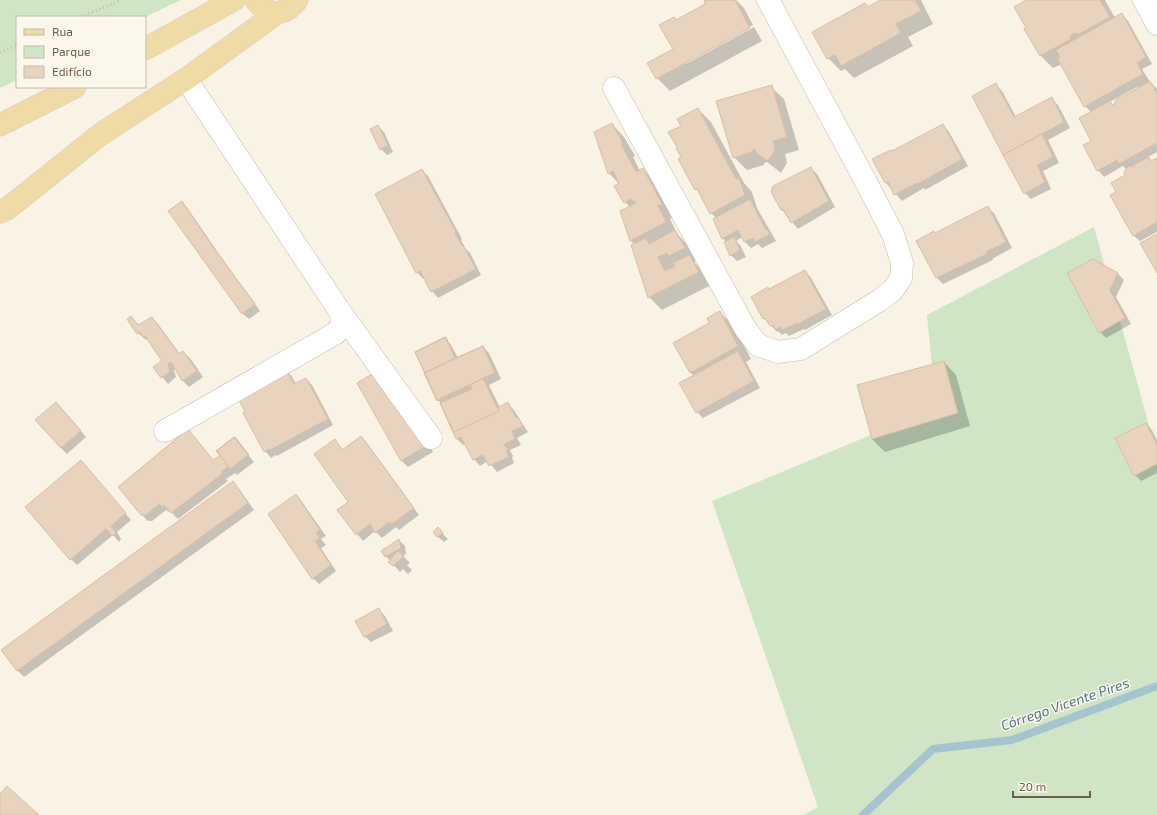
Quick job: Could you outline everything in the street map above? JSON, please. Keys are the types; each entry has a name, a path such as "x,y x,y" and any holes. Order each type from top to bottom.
{"main road":[{"path":"146,48 234,0"},
{"path":"256,0 261,6 269,11 277,13"},
{"path":"2,213 101,134 186,79 277,13 289,9 297,0"},
{"path":"0,125 73,88"}],"street":[{"path":"614,88 745,328 758,345 778,352 801,349 880,300 893,290 901,278 902,263 893,234 768,0"},
{"path":"1144,0 1157,24"},
{"path":"186,79 341,313 431,438"},
{"path":"165,432 336,333 342,324 341,313"}],"path":[{"path":"83,16 121,0"},
{"path":"0,52 16,45"}],"green space":[{"path":"0,0 181,0 146,17 16,16 16,80 0,88"},
{"path":"1094,227 1157,454 1157,815 803,815 818,807 712,501 936,408 927,315"}],"building":[{"path":"735,0 750,28 656,79 647,63 673,49 659,25 674,17 676,20 705,4 704,1"},
{"path":"880,0 915,0 921,11 896,24 901,33 841,66 835,55 827,59 812,32 865,3 868,7"},
{"path":"1026,0 1100,0 1110,17 1077,35 1076,33 1070,36 1071,39 1040,56 1024,29 1026,28 1014,7"},
{"path":"1122,13 1146,57 1137,63 1143,74 1084,107 1057,58 1060,57 1056,50"},
{"path":"1150,81 1157,93 1157,143 1119,164 1117,160 1097,171 1083,145 1091,141 1079,118 1110,101 1113,106 1116,100"},
{"path":"996,83 1014,117 1052,97 1064,122 1003,155 972,96"},
{"path":"772,85 787,137 773,141 775,150 768,161 757,154 755,149 752,150 752,152 733,158 716,101"},
{"path":"698,108 736,179 739,178 745,195 710,214 697,189 695,190 678,159 681,157 668,132 681,126 677,119"},
{"path":"612,123 636,172 643,168 662,204 658,206 666,222 630,241 620,211 636,203 631,199 624,203 614,186 619,183 613,171 608,174 594,132"},
{"path":"943,124 962,159 918,184 917,183 894,195 888,182 885,183 872,159 891,150 892,151"},
{"path":"378,125 388,145 380,150 370,129"},
{"path":"1042,134 1053,157 1037,165 1045,182 1024,194 1003,155"},
{"path":"1149,157 1151,161 1157,158 1157,222 1133,236 1110,195 1116,192 1111,183 1125,175 1124,172 1129,166 1135,167 1133,165"},
{"path":"811,167 829,201 791,223 783,209 781,210 771,192 773,186"},
{"path":"422,169 462,246 463,245 476,269 431,292 420,271 416,273 375,194"},
{"path":"750,199 766,230 767,229 770,234 755,242 753,238 744,242 738,230 722,239 713,219"},
{"path":"182,201 213,247 255,304 242,314 168,211"},
{"path":"988,206 1006,242 986,252 987,254 936,278 916,241"},
{"path":"675,230 685,248 669,256 667,253 658,257 665,271 675,266 673,263 689,255 699,272 648,298 631,245 646,238 649,244"},
{"path":"1157,234 1157,273 1140,243"},
{"path":"734,237 740,250 730,256 724,242"},
{"path":"1093,259 1118,273 1110,290 1125,318 1099,333 1067,273"},
{"path":"805,270 826,309 798,324 797,323 782,330 780,327 775,329 773,325 770,326 765,318 763,319 751,297 768,287 769,289"},
{"path":"720,311 738,346 690,373 673,343 709,323 707,318"},
{"path":"131,316 138,325 152,317 179,354 183,351 197,371 182,381 171,362 168,364 170,371 161,378 153,367 162,361 145,336 143,337 140,332 137,334 132,327 127,319"},
{"path":"445,337 456,358 483,346 495,373 483,378 497,408 508,402 516,418 518,417 523,426 512,431 515,439 504,444 508,450 506,451 509,457 489,466 483,455 473,460 461,437 456,439 440,403 472,389 469,385 437,400 415,352"},
{"path":"446,337 455,358 425,373 415,352"},
{"path":"483,346 495,373 437,401 424,373"},
{"path":"738,351 754,381 696,413 679,383"},
{"path":"944,361 958,413 872,439 857,385"},
{"path":"285,367 294,384 306,378 328,419 264,452 243,413 245,412 236,394"},
{"path":"384,367 428,445 401,461 357,383"},
{"path":"483,378 499,411 454,432 440,403 472,388 470,385"},
{"path":"56,402 81,431 61,448 35,420"},
{"path":"1146,423 1157,445 1157,464 1134,476 1115,438"},
{"path":"188,429 213,460 220,456 216,451 234,437 248,455 230,469 228,467 221,472 222,474 171,513 164,505 162,507 159,504 146,515 141,515 118,487"},
{"path":"361,436 414,508 392,524 389,522 375,533 370,524 356,535 337,510 348,502 314,454 335,439 342,450"},
{"path":"235,437 249,455 230,469 217,451"},
{"path":"81,460 126,513 111,526 116,533 112,536 106,529 70,560 25,507"},
{"path":"233,481 248,503 17,671 1,650"},
{"path":"296,494 320,530 316,533 320,538 315,541 331,565 312,579 268,514"},
{"path":"438,527 443,533 437,537 433,532"},
{"path":"399,539 401,548 385,557 381,551"},
{"path":"398,551 404,556 393,566 388,562"},
{"path":"379,608 387,624 364,637 355,621"},
{"path":"7,786 39,815 0,815 0,794"}],"waterway":[{"name":"Córrego Vicente Pires","path":"863,815 933,749 1012,740 1157,686"}]}
